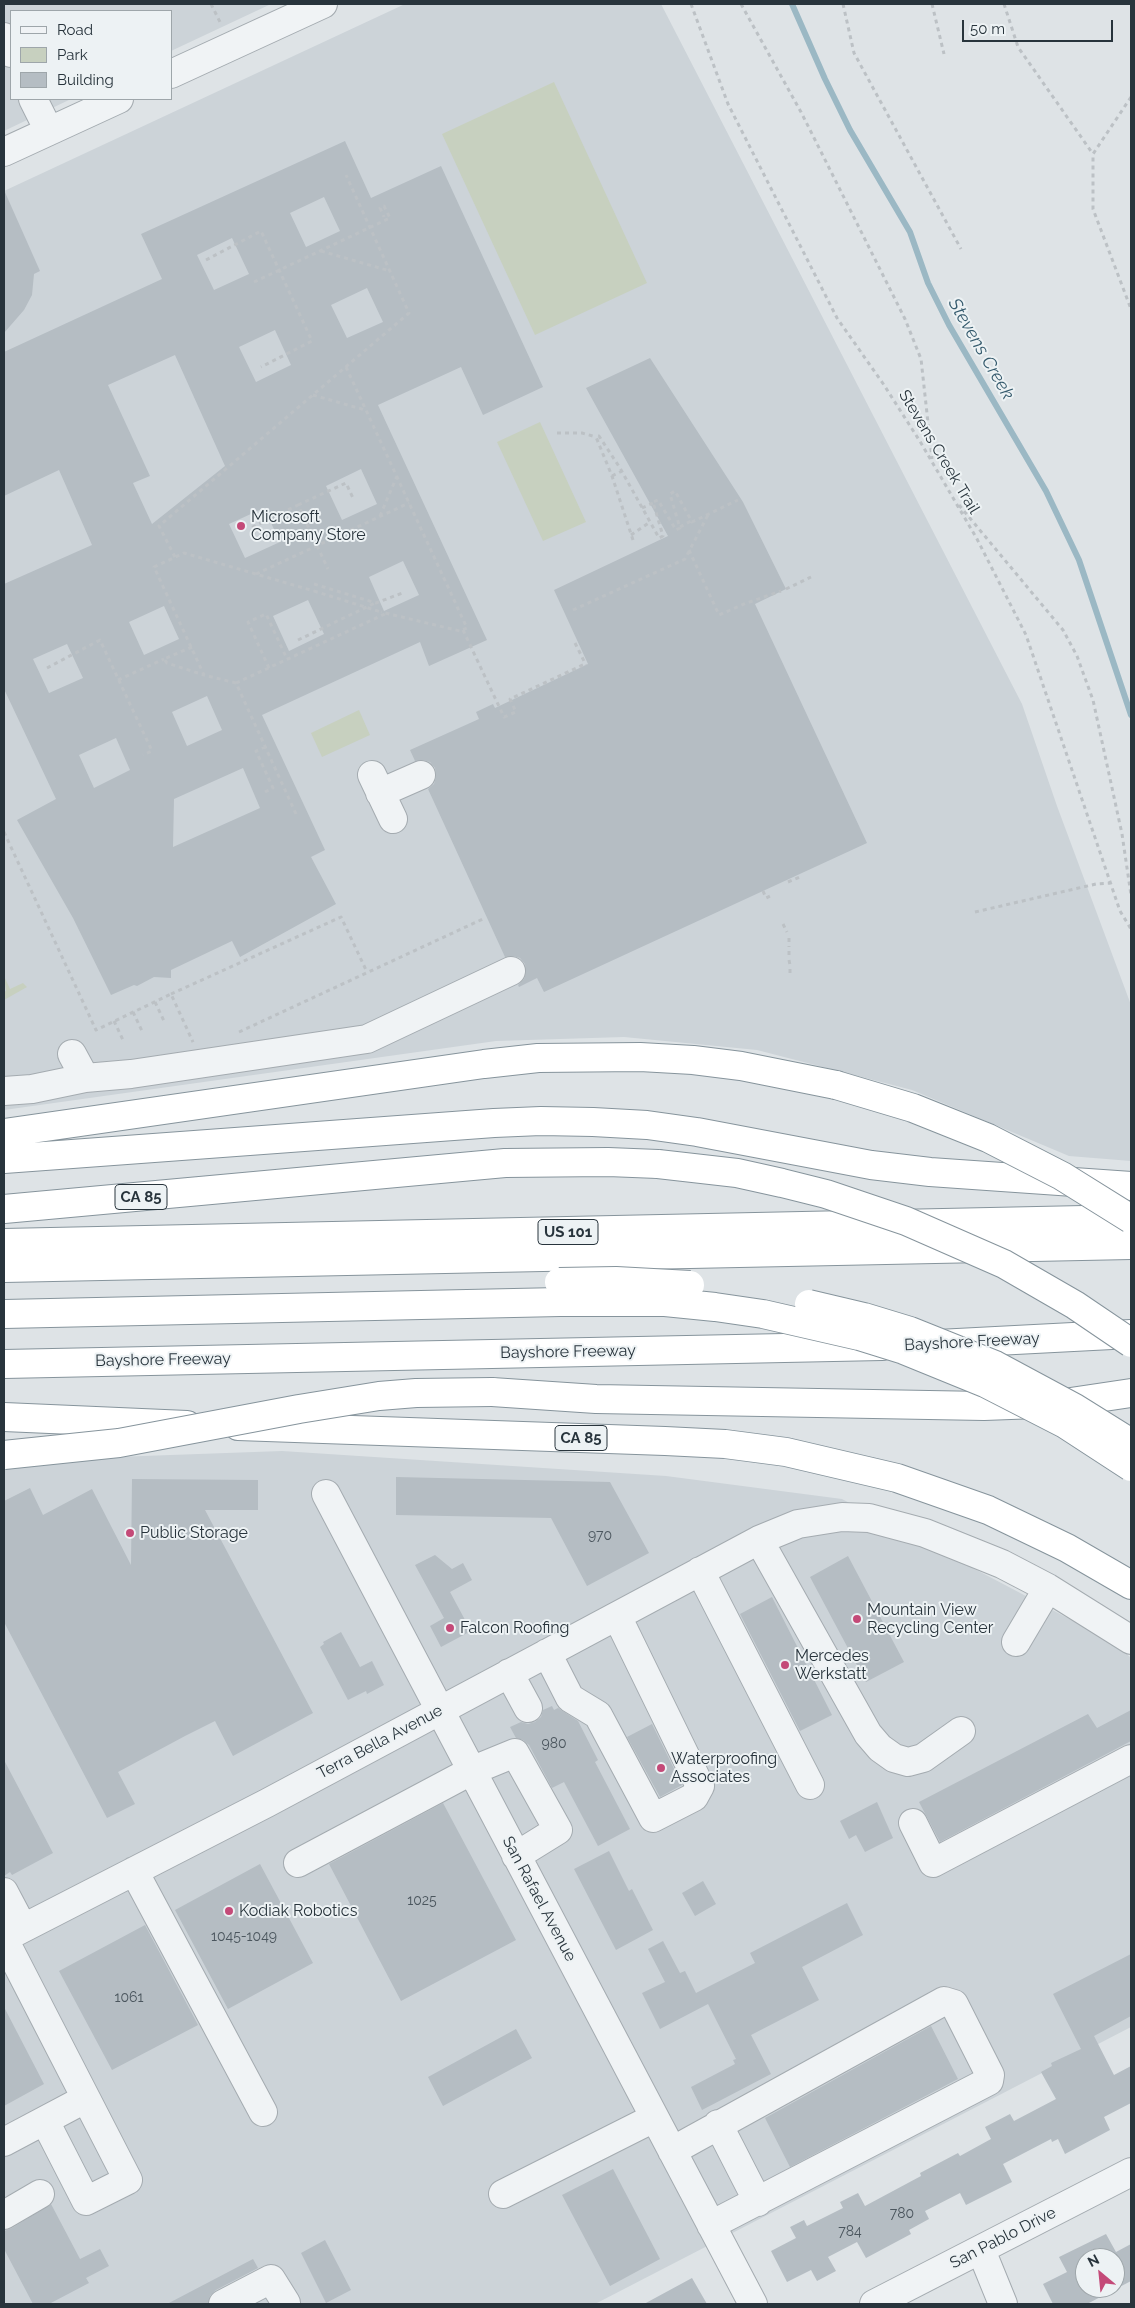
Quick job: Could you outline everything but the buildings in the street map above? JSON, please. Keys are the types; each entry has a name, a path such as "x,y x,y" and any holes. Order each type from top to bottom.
{"highway":[{"path":"4,1133 484,1064 538,1058 640,1057 693,1060 742,1066 836,1086 913,1108 988,1138 1062,1176 1131,1219"},
{"path":"4,1159 541,1121 593,1122 647,1125 697,1132 872,1165 930,1172 1131,1186"},
{"name":"CA 85","path":"4,1209 505,1164 608,1162 658,1164 729,1172 826,1194 906,1221 1004,1264 1075,1305 1131,1343"},
{"name":"US 101","path":"4,1243 1131,1219"},
{"name":"US 101","path":"4,1268 1131,1245"},
{"path":"4,1314 559,1292 642,1282 718,1288 766,1295 864,1317 944,1344 995,1365 1075,1408 1131,1442"},
{"path":"4,1295 559,1292 715,1307 762,1314 859,1336 912,1353 985,1383 1065,1424 1131,1467"},
{"name":"Bayshore Freeway","path":"4,1364 844,1347 1131,1334"},
{"path":"4,1456 119,1443 299,1408 379,1396 416,1393 492,1392 596,1399 984,1406 1064,1403 1131,1393"},
{"name":"CA 85","path":"4,1418 665,1441 725,1444 786,1452 897,1478 980,1507 1067,1548 1131,1585"},
{"path":"4,1424 136,1423"}],"street":[{"path":"172,74 323,4"},
{"path":"4,37 10,51"},
{"path":"34,100 49,131"},
{"path":"4,152 117,100"},
{"path":"393,819 376,784 421,775"},
{"path":"4,1090 32,1089 85,1078 132,1049 367,1038 511,971"},
{"path":"72,1054 85,1078"},
{"name":"San Rafael Avenue","path":"326,1494 752,2304"},
{"name":"Terra Bella Avenue","path":"10,1935 757,1541 798,1524 842,1517 870,1518 896,1523 964,1548 1048,1588 1131,1640"},
{"path":"757,1541 868,1734 880,1748 894,1758 908,1762 923,1758 960,1731"},
{"path":"700,1571 810,1785"},
{"path":"1016,1642 1048,1588"},
{"path":"547,1653 570,1698 598,1715 653,1818 694,1796 700,1786 617,1616"},
{"path":"509,1673 528,1708"},
{"path":"298,1863 471,1770 515,1753 558,1830 516,1856"},
{"path":"913,1823 933,1863 1131,1759"},
{"path":"134,1871 262,2112"},
{"path":"4,1892 10,1935 85,2099 128,2180 86,2201 45,2121"},
{"path":"672,2151 944,2000 954,2004 990,2075 990,2082 711,2225"},
{"path":"4,2142 85,2099"},
{"path":"503,2194 654,2118"},
{"path":"718,2124 758,2202"},
{"name":"San Pablo Drive","path":"874,2304 1131,2172"},
{"path":"4,2215 40,2194"},
{"path":"981,2250 1003,2304"},
{"path":"223,2304 272,2279 286,2303"}],"path":[{"path":"211,4 221,24"},
{"name":"Stevens Creek Trail","path":"691,4 694,17 728,104 837,318 884,385 932,462 977,540 1026,635 1120,911 1131,929"},
{"path":"741,4 802,112 905,319 921,359 932,462"},
{"path":"843,4 854,54 960,249"},
{"path":"932,4 944,54"},
{"path":"1004,4 1018,46 1093,154"},
{"path":"1131,97 1093,154 1093,209 1131,309"},
{"path":"174,557 159,526 409,313 346,175"},
{"path":"254,282 390,218 384,206 380,208 384,217"},
{"path":"206,260 261,231 312,341 261,366"},
{"path":"321,251 390,271"},
{"path":"346,367 467,628 464,630 466,636 504,717 516,712 510,699 585,665 575,643"},
{"path":"312,395 366,410"},
{"path":"557,433 582,433 596,437 599,436 622,471 659,538 663,536 653,503"},
{"path":"596,437 612,476 633,540"},
{"path":"612,476 622,471"},
{"path":"380,516 397,476"},
{"path":"258,541 251,528 346,483 353,498"},
{"path":"680,527 670,494 675,491 691,521"},
{"path":"953,498 1063,630 1076,656 1093,700 1122,834 1131,895"},
{"path":"642,508 658,500 676,530 691,521 738,500"},
{"path":"256,574 409,503"},
{"path":"298,505 328,569"},
{"path":"573,610 685,559 708,514"},
{"path":"631,535 650,522"},
{"path":"689,550 720,615 781,591"},
{"path":"204,675 154,566 184,553 380,612 460,631 464,630"},
{"path":"786,589 811,578"},
{"path":"314,584 376,603"},
{"path":"298,640 376,603 405,592"},
{"path":"164,659 166,663 236,683 387,613"},
{"path":"269,668 248,622 266,614 287,659"},
{"path":"47,668 100,640 152,750 143,755"},
{"path":"118,680 192,647"},
{"path":"236,683 296,814"},
{"path":"265,747 256,751 273,788 265,792"},
{"path":"4,832 96,1030 341,917 367,972"},
{"path":"788,882 802,876"},
{"path":"974,912 1096,884 1111,883"},
{"path":"763,891 766,898 770,896"},
{"path":"232,1036 485,918"},
{"path":"783,924 787,932"},
{"path":"789,938 790,969"},
{"path":"171,994 194,1045"},
{"path":"155,1002 164,1021"},
{"path":"132,1049 133,1012"},
{"path":"114,1021 132,1049"}],"shaded area":[{"path":"4,4 271,4 172,51 172,10 10,10 10,100 69,100 4,131"},
{"path":"405,4 661,4 1022,704 1057,806 1131,1005 1131,1161 1069,1156 912,1090 757,1050 624,1037 496,1041 4,1110 4,191"},
{"path":"282,1451 666,1476 842,1499 1115,1643 1131,1658 1131,2027 595,2304 4,2304 4,1461"}],"green space":[{"path":"554,82 647,283 535,335 442,134"},
{"path":"540,422 586,522 543,541 497,442"},
{"path":"359,710 370,735 322,757 311,733"},
{"path":"4,976 10,989 23,983 27,987 4,1000 4,992 6,991"}],"waterway":[{"name":"Stevens Creek","path":"792,4 850,130 910,232 928,283 949,325 1046,491 1079,560 1131,715"}],"place":[{"name":"Microsoft Company Store","path":"241,526"},
{"name":"Public Storage","path":"130,1533"},
{"name":"Mountain View Recycling Center","path":"857,1619"},
{"name":"Falcon Roofing","path":"450,1628"},
{"name":"Mercedes Werkstatt","path":"785,1665"},
{"name":"Waterproofing Associates","path":"661,1768"},
{"name":"Kodiak Robotics","path":"229,1911"}]}
